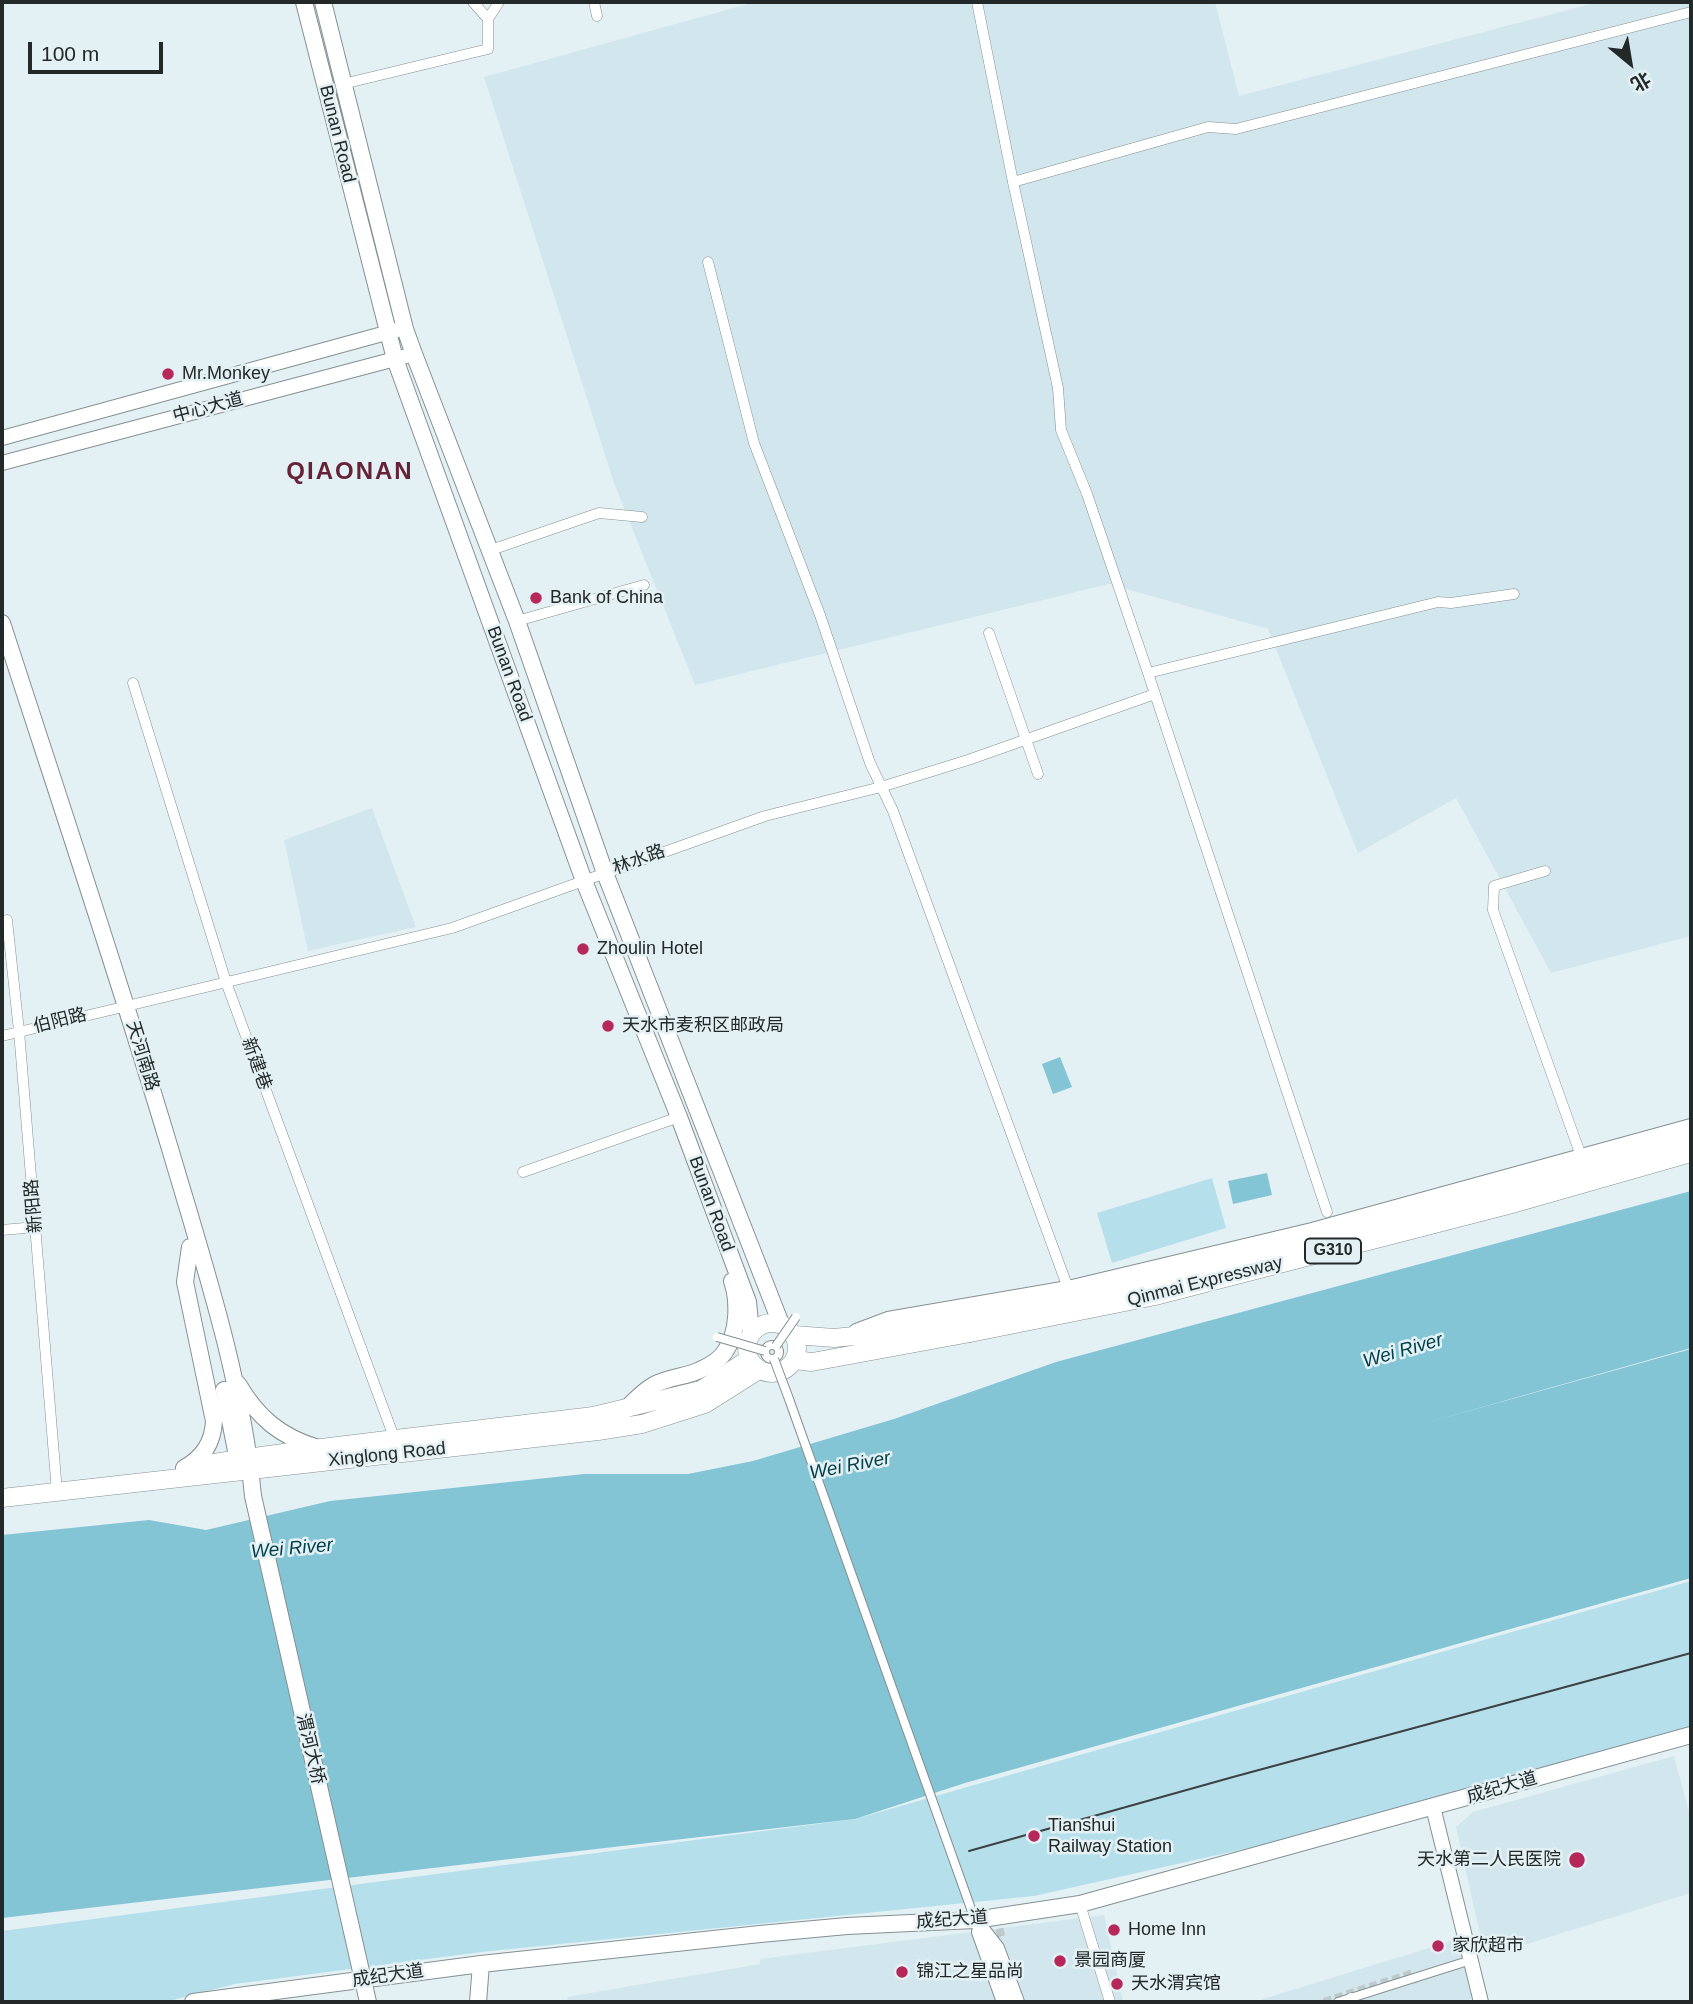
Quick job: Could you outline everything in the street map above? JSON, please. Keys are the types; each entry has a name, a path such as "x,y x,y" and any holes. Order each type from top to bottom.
{"highway":[{"name":"Qinmai Expressway","path":"758,1360 775,1373 783,1371 794,1360 812,1362 972,1326 1388,1222 1691,1138"},
{"name":"Qinmai Expressway","path":"790,1325 834,1338 972,1326 1155,1296 1495,1209 1691,1153"},
{"path":"758,1360 746,1346 751,1333 764,1324 790,1325 797,1352 794,1360"},
{"name":"Xinglong Road","path":"2,1498 184,1468 245,1465 274,1452 593,1416 701,1390 758,1360"},
{"name":"Xinglong Road","path":"2,1487 57,1487 245,1465 598,1431 642,1424 705,1404 758,1360"}],"main road":[{"name":"Bunan Road","path":"304,2 395,359 584,881 680,1118 748,1301 751,1333"},
{"name":"Bunan Road","path":"323,2 405,329 491,550 605,873 761,1276 790,1325"},
{"name":"中心大道","path":"2,438 405,329"},
{"name":"中心大道","path":"2,463 414,354"},
{"name":"天河南路","path":"2,623 198,1245 231,1372 248,1497"},
{"name":"天河南路","path":"2,658 122,1006 212,1329 245,1465"},
{"path":"834,1338 888,1319 1068,1288 1312,1230 1691,1126"},
{"path":"625,1410 646,1389 657,1383 699,1371 726,1351 734,1327 736,1304 735,1289 721,1250 718,1222"},
{"path":"184,1468 205,1451 211,1440 215,1421 185,1282 190,1247"},
{"path":"742,1286 753,1285 761,1276"},
{"path":"231,1372 248,1401 264,1419 289,1438 318,1448"},
{"name":"渭河大桥","path":"248,1497 359,2002"},
{"name":"渭河大桥","path":"248,1497 368,2002"},
{"name":"成纪大道","path":"193,2002 238,1999 481,1964 847,1926 975,1920 1080,1904 1691,1735"},
{"path":"1433,1807 1481,2002"},
{"path":"975,1920 1004,2002"},
{"path":"975,1920 997,1948 1017,2002"},
{"path":"478,2002 481,1964"}],"street":[{"path":"473,2 488,19"},
{"path":"343,84 488,49 488,19 499,2"},
{"path":"594,2 597,16"},
{"path":"977,2 1058,388 1061,430 1087,494 1148,673 1326,1212"},
{"path":"1013,182 1208,127 1236,129 1691,12"},
{"path":"708,262 754,443 820,615 870,763 893,811 1068,1288"},
{"path":"491,550 600,513 642,517"},
{"path":"517,621 644,585"},
{"path":"1148,673 1438,602 1451,603 1514,594"},
{"path":"989,633 1038,774"},
{"name":"新建巷","path":"133,683 226,982 396,1440"},
{"name":"林水路","path":"122,1006 452,929 765,816 881,787 1155,694"},
{"path":"1545,871 1494,886 1493,910 1581,1156"},
{"name":"新阳路","path":"7,920 19,1031 57,1487"},
{"name":"伯阳路","path":"2,1036 122,1006"},
{"path":"523,1172 680,1118"},
{"path":"2,1230 36,1227"},
{"path":"776,1346 790,1325"},
{"path":"717,1338 758,1360 766,1357 774,1359"},
{"path":"758,1360 770,1345 776,1346"},
{"path":"774,1359 779,1353 776,1346"},
{"path":"774,1359 975,1920"},
{"path":"1080,1904 1111,2002"},
{"path":"1338,2002 1352,2000 1471,1960"}],"shaded area":[{"path":"755,2 1215,2 1239,96 1598,2 1691,2 1691,936 1551,973 1456,798 1358,853 1268,629 1109,584 695,685 614,483 484,77"},
{"path":"372,808 416,927 308,951 284,840"},
{"path":"1212,1178 1226,1228 1112,1263 1097,1213"},
{"path":"1691,1581 1691,1732 1433,1807 1034,1896 482,1952 235,1984 165,2002 2,2002 2,1931 855,1819"},
{"name":"天水第二人民医院","path":"1674,1756 1691,1819 1691,1893 1485,1957 1456,1827 1473,1812"},
{"path":"1104,1915 1123,2002 568,2002 567,1997 760,1964 760,1959"},
{"path":"1458,1939 1472,1999 1462,2002 1253,2002"}],"water":[{"path":"1060,1057 1072,1087 1053,1094 1042,1064"},
{"path":"1267,1173 1272,1195 1233,1204 1228,1181"},
{"name":"Wei River","path":"1691,1191 1691,1348 1422,1424 1691,1349 1691,1578 965,1783 855,1819 2,1918 2,1535 149,1520 206,1530 330,1501 584,1474 688,1474 753,1461 894,1419 1056,1362"}],"tunnel":[{"path":"988,1938 987,1936 1006,1931"},
{"path":"1324,2002 1413,1973 1421,1985"}],"tram line":[{"path":"969,1851 1691,1653"}],"place":[{"name":"Mr.Monkey","path":"168,374"},
{"name":"Bank of China","path":"536,598"},
{"name":"Zhoulin Hotel","path":"583,949"},
{"name":"天水市麦积区邮政局","path":"608,1026"},
{"name":"Tianshui Railway Station","path":"1034,1836"},
{"name":"天水第二人民医院","path":"1577,1860"},
{"name":"Home Inn","path":"1114,1930"},
{"name":"家欣超市","path":"1438,1946"},
{"name":"景园商厦","path":"1060,1961"},
{"name":"锦江之星品尚","path":"902,1972"},
{"name":"天水渭宾馆","path":"1117,1984"}],"district":[{"name":"QIAONAN","path":"350,472"}]}
